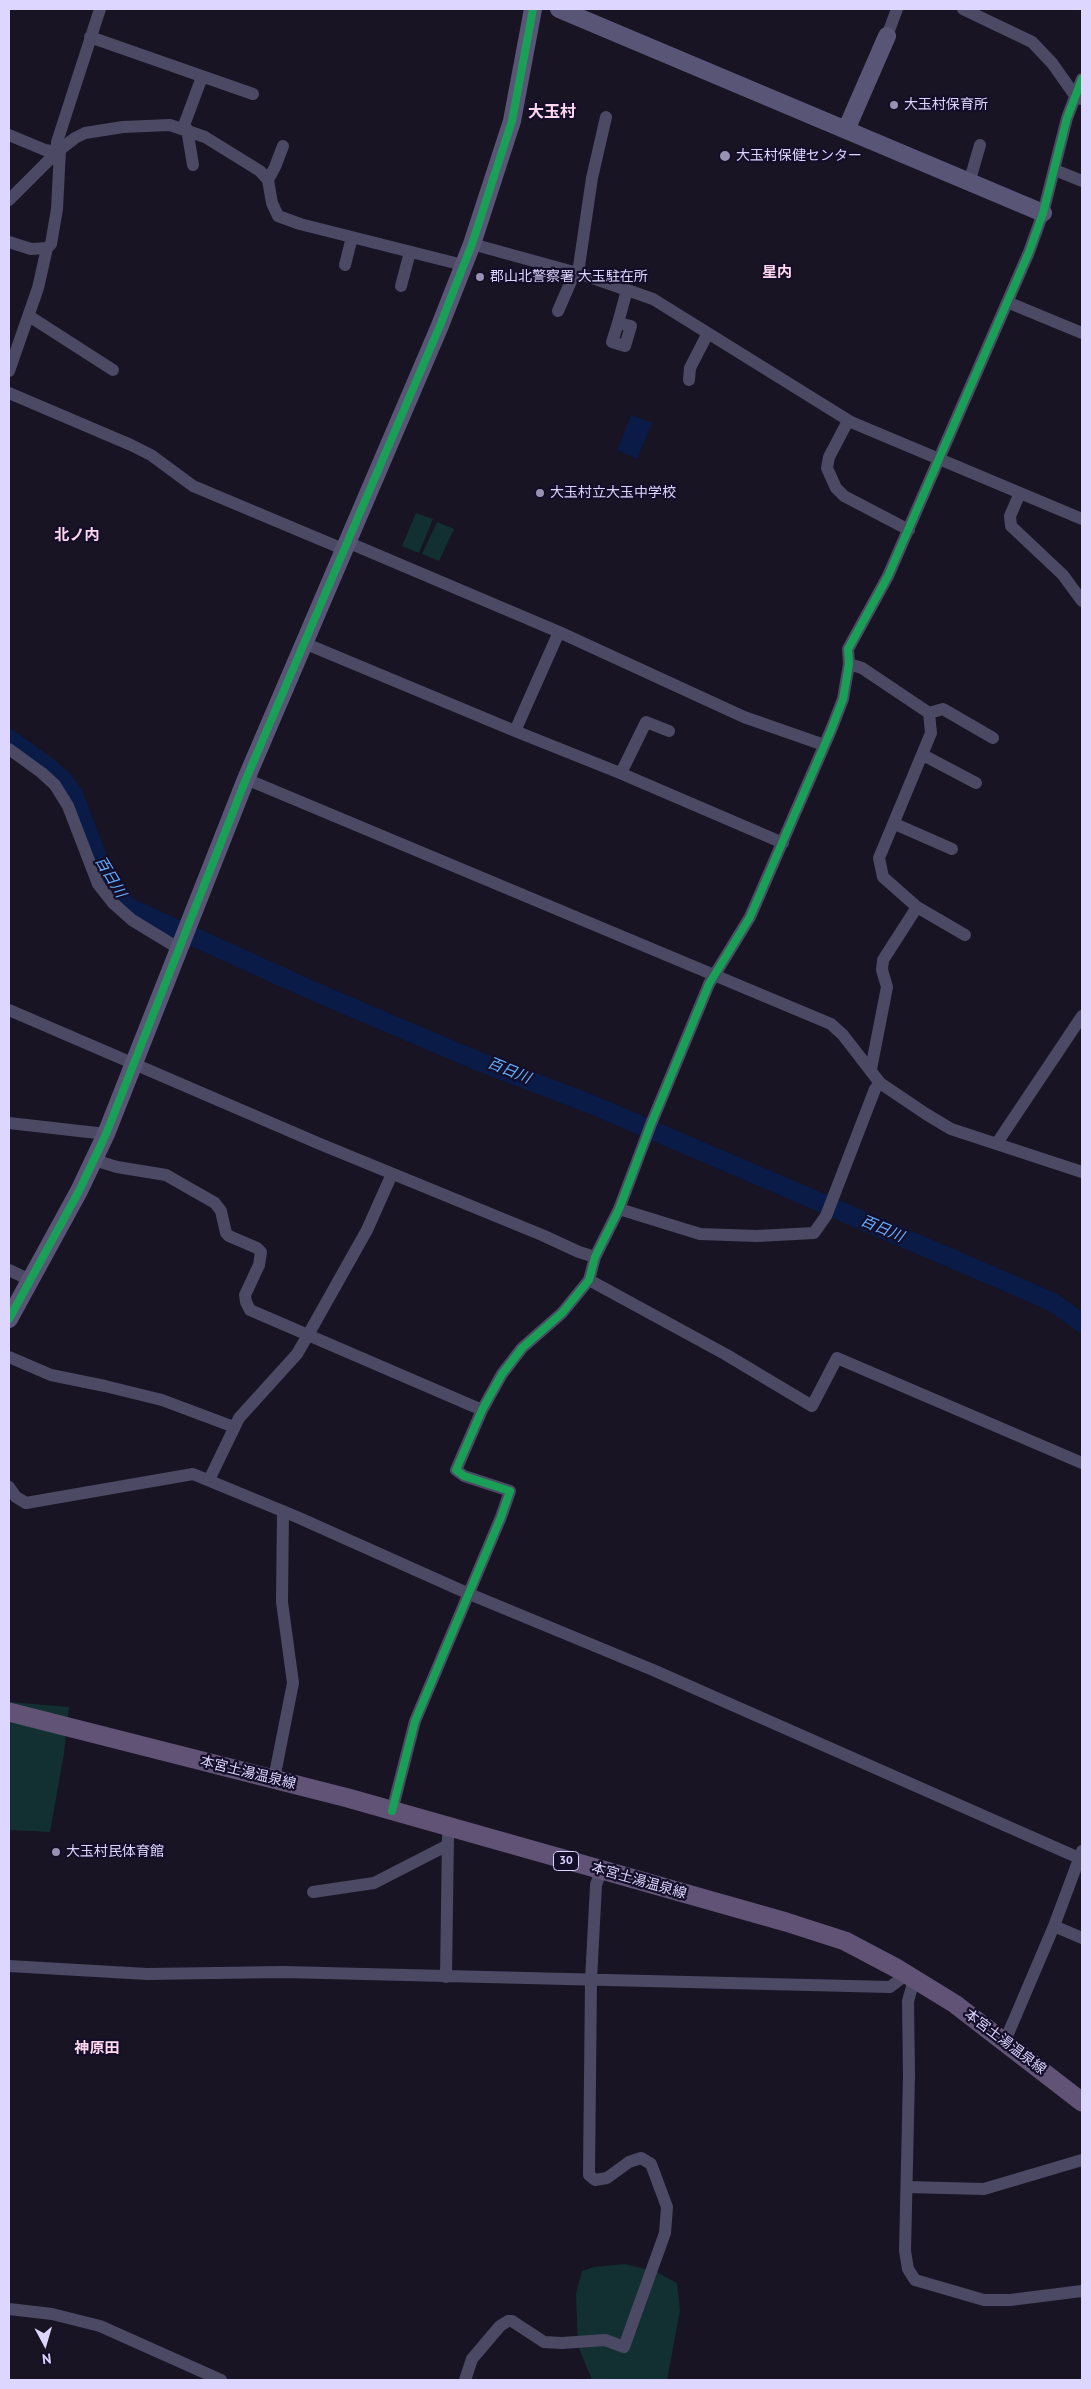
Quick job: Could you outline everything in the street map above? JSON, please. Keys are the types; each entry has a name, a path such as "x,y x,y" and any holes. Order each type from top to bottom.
{"main road":[{"name":"本宮土湯温泉線","path":"9,1712 392,1811 450,1836 601,1870 786,1922 845,1942 955,2004 1082,2102"}],"street":[{"path":"9,371 29,316 47,248 51,244 57,209 57,142 100,9"},
{"path":"9,1319 106,1134 246,779 345,546 415,388 462,264 472,244 512,121 533,9"},
{"path":"559,9 1043,213"},
{"path":"846,130 887,36 896,9"},
{"path":"963,9 1032,42 1052,63 1079,98"},
{"path":"90,37 253,94"},
{"path":"193,165 185,129 202,77"},
{"path":"392,1811 415,1721 501,1517 510,1491 464,1476 456,1470 482,1410 502,1374 522,1348 562,1313 589,1280 595,1257 619,1209 647,1139 651,1124 714,976 750,917 843,699 849,664 848,649 888,576 1029,252 1043,213 1067,118 1079,98 1082,79"},
{"path":"558,311 576,273 592,178 606,117"},
{"path":"9,200 58,151 74,138 85,134 151,125 170,125 204,136 260,171 268,180 272,203 278,216 300,224 462,264"},
{"path":"9,135 45,150 58,151"},
{"path":"969,183 980,145"},
{"path":"268,180 276,168 283,146"},
{"path":"1055,170 1082,181"},
{"path":"345,265 352,237"},
{"path":"9,242 32,249 47,248"},
{"path":"472,244 576,273 653,300 848,420 1082,519"},
{"path":"401,286 410,252"},
{"path":"618,323 627,290"},
{"path":"1007,302 1082,333"},
{"path":"29,316 113,370"},
{"path":"689,380 690,368 708,333"},
{"path":"9,393 144,452 193,486 560,632 744,717 824,744"},
{"path":"848,420 829,457 827,468 836,488 844,496 908,530"},
{"path":"1020,493 1010,516 1012,526 1063,575 1082,601"},
{"path":"515,731 560,632"},
{"path":"304,643 783,843"},
{"path":"849,664 862,668 929,713 943,709 993,738"},
{"path":"929,713 931,733 880,858 880,869 887,881 917,907 965,935"},
{"path":"621,774 646,722 669,731"},
{"path":"9,749 55,785 68,806 98,884 113,903 132,920 183,938"},
{"path":"923,755 976,783"},
{"path":"246,779 832,1024 843,1034 880,1083 951,1128 1082,1172"},
{"path":"895,824 952,849"},
{"path":"871,1069 887,987 882,970 883,960 917,907"},
{"path":"9,1010 392,1174 578,1252 595,1257"},
{"path":"997,1142 1082,1016"},
{"path":"619,1209 700,1234 757,1236 814,1233 826,1216 875,1089 880,1083"},
{"path":"9,1124 106,1134"},
{"path":"94,1160 117,1167 166,1175 215,1203 221,1211 228,1236 261,1252 259,1265 245,1295 250,1310 482,1410"},
{"path":"209,1480 239,1418 297,1354 367,1230 392,1174"},
{"path":"9,1270 30,1280"},
{"path":"589,1280 725,1354 812,1406 837,1358 1082,1463"},
{"path":"9,1358 51,1375 162,1400 234,1427"},
{"path":"9,1487 16,1497 26,1503 193,1474 1081,1854 1054,1926 1005,2041"},
{"path":"274,1779 293,1683 282,1602 283,1511"},
{"path":"313,1892 374,1883 450,1836"},
{"path":"446,1977 450,1836"},
{"path":"465,2380 472,2359 500,2326 508,2321 544,2342 562,2343 605,2340 624,2347 665,2232 667,2207 651,2164 641,2158 629,2162 608,2178 595,2180 589,2175 591,1980 596,1885 601,1870"},
{"path":"1054,1926 1082,1938"},
{"path":"9,1966 147,1974 284,1972 890,1987 910,1978 908,2001 908,2187 905,2251 908,2269 915,2280 984,2300 1010,2300 1082,2291"},
{"path":"908,2187 984,2189 1082,2160"},
{"path":"9,2309 52,2314 100,2326 221,2380"}],"green space":[{"path":"416,513 433,519 419,553 402,546"},
{"path":"437,522 454,529 439,561 422,554"},
{"path":"9,1702 69,1707 64,1753 50,1832 9,1830"},
{"path":"625,2264 657,2272 677,2283 680,2310 667,2380 592,2380 578,2346 576,2294 582,2271 594,2267"}],"water":[{"path":"631,415 652,423 637,459 617,450"}],"waterway":[{"name":"百日川","path":"9,739 46,765 63,780 74,795 98,859 118,895 128,907 313,991 475,1060 593,1105 1018,1287 1052,1302 1082,1323"}],"cycle path":[{"path":"9,1319 79,1191 106,1134 246,779 439,328 472,244 512,121 533,9"},
{"path":"392,1811 415,1721 501,1517 510,1491 464,1476 456,1470 482,1410 502,1374 522,1348 562,1313 589,1280 595,1257 619,1209 651,1124 709,984 750,917 831,730 843,699 849,664 848,649 888,576 1029,252 1043,213 1067,118 1082,79"}],"place":[{"name":"大玉村保育所","path":"894,105"},
{"name":"大玉村保健センター","path":"725,156"},
{"name":"郡山北警察署 大玉駐在所","path":"480,277"},
{"name":"大玉村立大玉中学校","path":"540,493"},
{"name":"大玉村民体育館","path":"56,1852"}],"district":[{"name":"大玉村","path":"552,112"},
{"name":"星内","path":"777,273"},
{"name":"北ノ内","path":"77,536"},
{"name":"神原田","path":"97,2049"}]}
